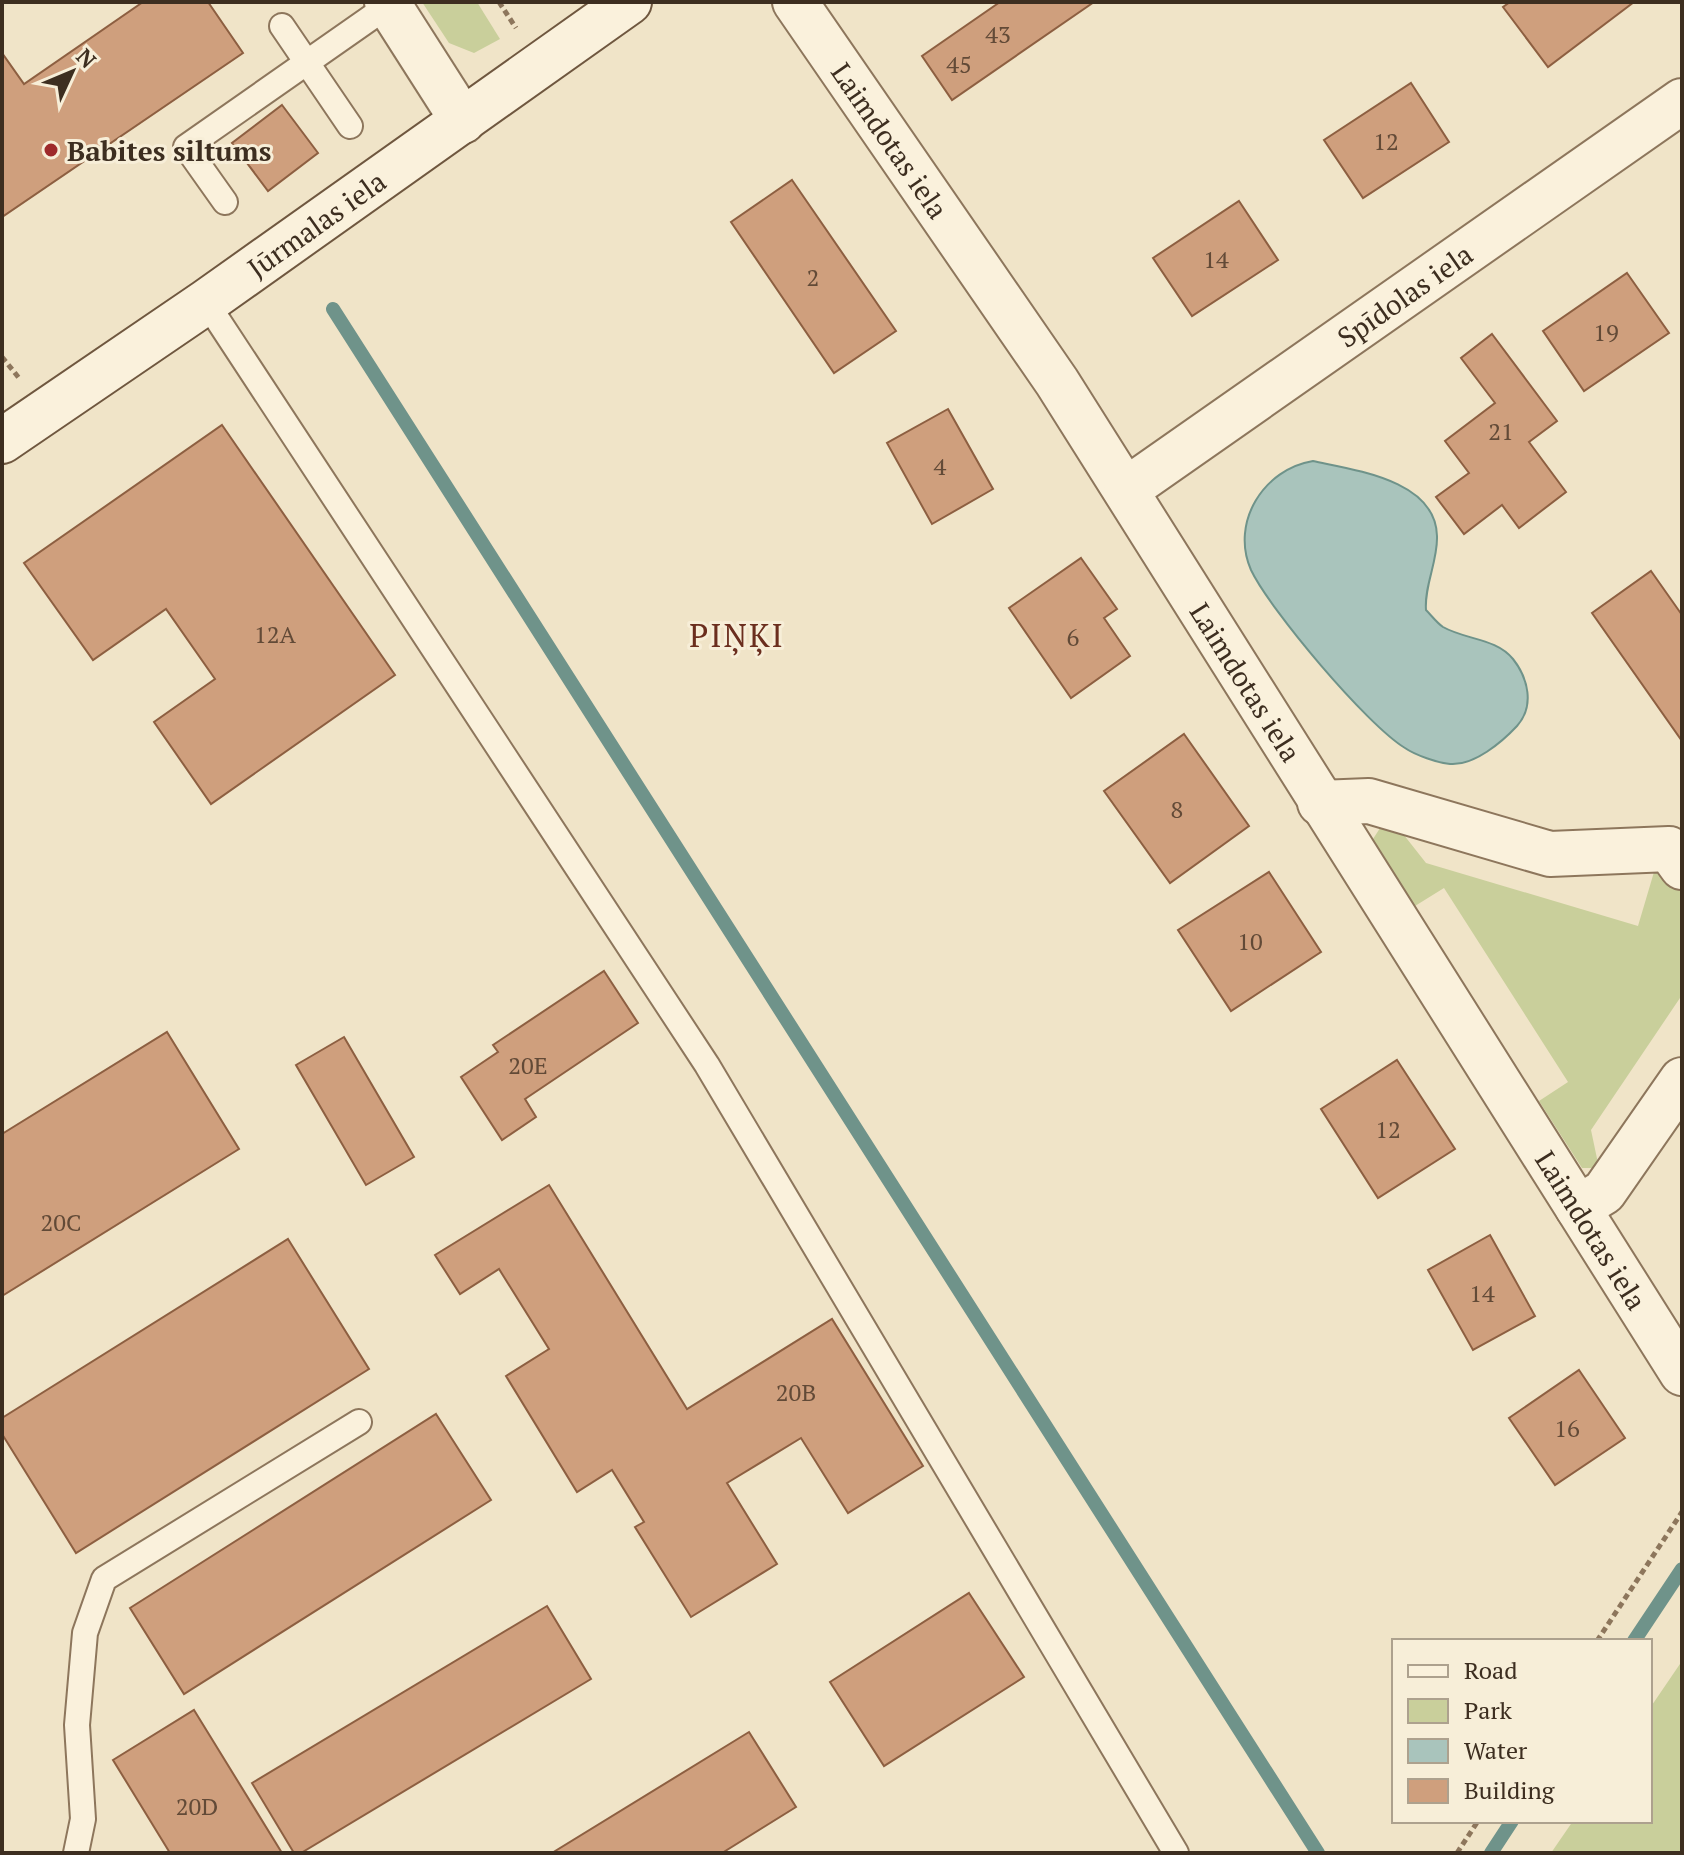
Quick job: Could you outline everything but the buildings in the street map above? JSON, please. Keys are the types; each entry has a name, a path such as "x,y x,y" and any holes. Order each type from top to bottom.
{"street":[{"name":"Jūrmalas iela","path":"2,441 206,302 629,2"},
{"path":"388,4 463,121"},
{"name":"Laimdotas iela","path":"807,6 1057,382 1682,1373"},
{"name":"Spīdolas iela","path":"1126,490 1682,101"},
{"path":"1320,803 1369,801 1550,854 1669,849 1682,867"},
{"path":"1578,1208 1604,1192 1682,1080"}],"lane":[{"path":"225,202 186,147 388,4"},
{"path":"282,26 350,126"},
{"path":"206,302 707,1065 1176,1853"},
{"path":"76,1853 83,1819 77,1725 85,1633 104,1579 359,1422"}],"path":[{"path":"499,2 523,40"},
{"path":"1598,1639 1682,1512"},
{"path":"1457,1853 1477,1823"}],"green space":[{"path":"422,2 477,2 500,39 474,53 449,43"},
{"path":"1382,825 1400,830 1426,863 1638,926 1654,872 1676,879 1682,888 1682,995 1591,1130 1599,1168 1582,1168 1539,1101 1568,1082 1444,888 1415,906 1373,839"},
{"path":"1682,1661 1682,1853 1551,1853 1572,1823 1652,1823 1652,1705"}],"water":[{"path":"1313,461 1390,481 1423,502 1433,517 1437,536 1426,610 1443,627 1506,652 1526,683 1528,701 1523,718 1487,752 1459,764 1450,764 1409,751 1388,735 1298,638 1251,570 1245,534 1256,500 1266,486 1280,475 1295,466"}],"waterway":[{"path":"333,309 1318,1853"},
{"path":"1635,1639 1682,1569"},
{"path":"1491,1853 1511,1823"}],"place":[{"name":"Babites siltums","path":"51,150"}],"district":[{"name":"PIŅĶI","path":"737,635"}]}
